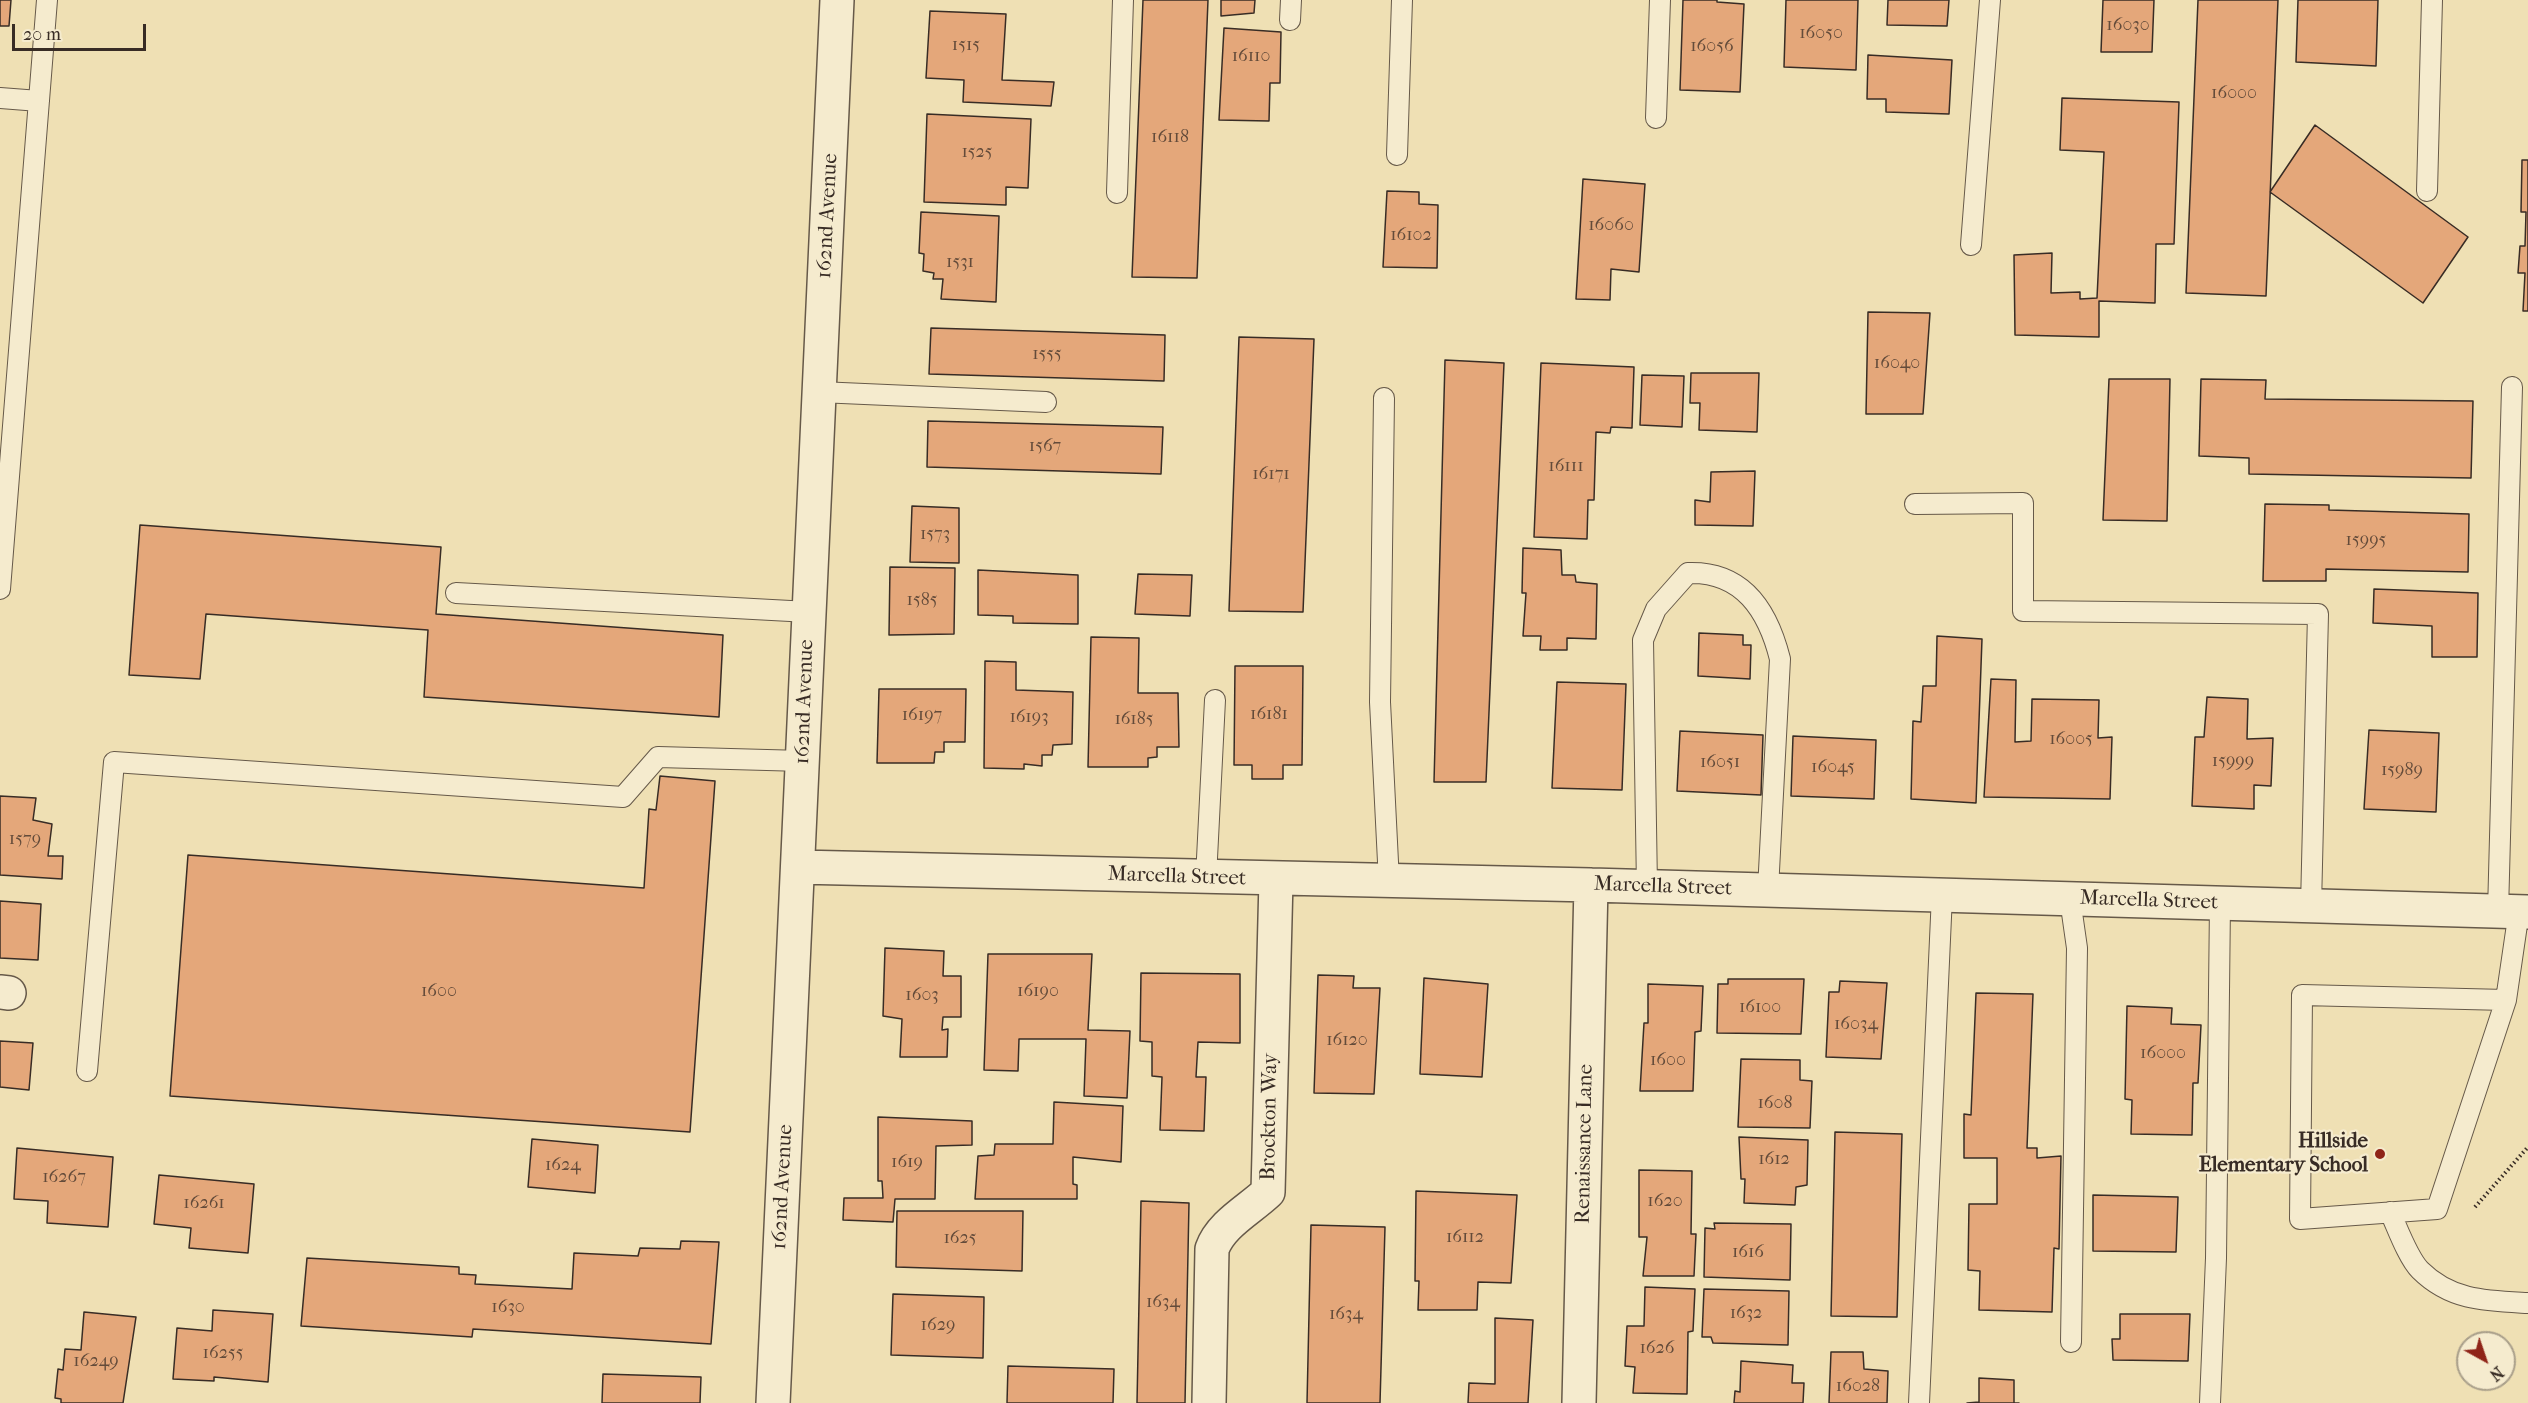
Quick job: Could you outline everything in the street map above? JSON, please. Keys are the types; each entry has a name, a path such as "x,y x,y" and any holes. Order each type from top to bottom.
{"street":[{"name":"162nd Avenue","path":"772,1403 837,0"},
{"name":"Marcella Street","path":"798,867 1276,880 1591,885 2515,912"},
{"name":"Brockton Way","path":"1209,1403 1212,1249 1215,1240 1225,1228 1268,1192 1276,880"},
{"name":"Renaissance Lane","path":"1579,1403 1591,885"}],"lane":[{"path":"0,589 47,0"},
{"path":"1117,193 1123,0"},
{"path":"1290,20 1291,0"},
{"path":"1397,155 1402,0"},
{"path":"1656,118 1660,0"},
{"path":"1971,245 1990,0"},
{"path":"2427,190 2432,0"},
{"path":"0,98 39,101"},
{"path":"2506,1000 2302,995 2300,1219 2437,1209 2506,1000 2515,912 2512,387"},
{"path":"819,392 1046,402"},
{"path":"1384,398 1380,702 1389,882"},
{"path":"1916,504 2023,503 2023,611 2318,614 2312,906"},
{"path":"1647,887 1643,639 1656,609 1688,573 1707,572 1727,580 1752,599 1772,629 1780,659 1768,890"},
{"path":"456,593 809,612"},
{"path":"1206,878 1215,700"},
{"path":"87,1071 114,762 623,797 658,757 803,760"},
{"path":"1919,1403 1942,895"},
{"path":"2070,899 2077,948 2071,1342"},
{"path":"2210,1403 2217,1234 2220,903"},
{"path":"2390,1212 2418,1269 2448,1290 2478,1301 2528,1303"}],"path":[{"path":"2437,1209 2459,1225 2528,1147"}],"building":[{"path":"0,0 11,0 9,26 0,26"},
{"path":"1143,0 1208,0 1197,278 1132,277"},
{"path":"1221,0 1255,0 1254,13 1221,16"},
{"path":"1683,0 1717,0 1717,2 1744,4 1740,92 1680,90"},
{"path":"1786,0 1858,0 1856,70 1784,67"},
{"path":"1888,0 1949,0 1947,26 1887,25"},
{"path":"2103,0 2154,0 2152,52 2101,52"},
{"path":"2198,0 2278,0 2266,296 2186,293"},
{"path":"2298,0 2378,0 2376,66 2296,62"},
{"path":"930,11 1006,14 1002,80 1054,82 1051,106 963,102 964,80 926,78"},
{"path":"1224,28 1281,32 1280,83 1270,83 1269,121 1219,120"},
{"path":"1868,55 1952,60 1949,114 1886,112 1886,99 1867,99"},
{"path":"2062,98 2179,102 2174,244 2156,244 2155,303 2099,301 2099,337 2015,335 2014,255 2052,253 2051,293 2080,292 2080,299 2097,298 2104,152 2060,150"},
{"path":"927,114 1031,119 1028,188 1006,187 1006,205 924,202"},
{"path":"2315,125 2468,237 2423,303 2270,192"},
{"path":"2522,160 2528,160 2528,311 2523,311 2525,273 2518,273 2520,246 2525,246 2526,212 2521,212"},
{"path":"1583,179 1645,184 1639,272 1611,269 1610,300 1576,299"},
{"path":"1387,191 1419,192 1419,204 1438,205 1437,268 1383,267"},
{"path":"921,212 999,216 996,302 941,299 943,279 933,279 934,273 923,271 924,254 919,253"},
{"path":"1868,312 1930,313 1923,414 1866,414"},
{"path":"931,328 1165,335 1164,381 929,374"},
{"path":"1239,337 1314,339 1303,612 1229,611"},
{"path":"1445,360 1504,363 1486,782 1434,782"},
{"path":"1541,363 1634,367 1632,428 1611,427 1610,433 1596,432 1594,500 1588,500 1587,539 1534,537"},
{"path":"1691,373 1759,373 1757,432 1699,430 1700,403 1690,403"},
{"path":"1642,375 1684,376 1682,427 1640,425"},
{"path":"2109,379 2170,379 2167,521 2103,520"},
{"path":"2201,379 2266,380 2265,399 2473,401 2471,478 2249,474 2249,458 2199,456"},
{"path":"928,421 1163,427 1161,474 927,467"},
{"path":"1755,471 1753,526 1695,525 1695,500 1710,502 1711,472"},
{"path":"2265,504 2329,505 2329,510 2469,514 2468,572 2326,569 2326,581 2263,581"},
{"path":"912,506 959,508 959,563 910,562"},
{"path":"140,525 441,547 436,614 723,635 719,717 424,697 428,630 206,614 200,679 129,675"},
{"path":"1523,548 1561,550 1562,575 1575,575 1576,582 1597,584 1596,639 1567,638 1567,650 1540,650 1541,636 1523,636 1526,593 1522,593"},
{"path":"890,567 955,568 954,634 889,635"},
{"path":"978,570 1078,575 1078,624 1013,623 1013,616 978,615"},
{"path":"1138,574 1192,575 1190,616 1135,614"},
{"path":"2374,589 2478,593 2477,657 2432,657 2432,626 2373,623"},
{"path":"1699,633 1743,635 1743,645 1751,645 1750,679 1698,676"},
{"path":"1937,636 1982,639 1976,803 1911,799 1913,721 1921,722 1923,686 1936,686"},
{"path":"1091,637 1139,638 1138,693 1178,693 1179,747 1157,747 1157,757 1148,758 1148,767 1088,767"},
{"path":"985,661 1016,662 1016,690 1073,692 1072,744 1053,745 1052,755 1042,755 1042,766 1024,764 1024,769 984,768"},
{"path":"1235,666 1303,666 1302,765 1283,765 1283,779 1252,779 1252,765 1234,765"},
{"path":"1991,679 2016,680 2015,742 2031,741 2032,699 2099,700 2098,738 2112,737 2110,799 1984,797"},
{"path":"1557,682 1626,684 1622,790 1552,788"},
{"path":"879,689 966,689 965,742 944,742 944,752 935,752 934,763 877,763"},
{"path":"2207,697 2248,699 2247,739 2273,738 2271,786 2254,785 2254,809 2192,806 2195,737 2204,737"},
{"path":"2369,730 2439,733 2436,812 2364,809"},
{"path":"1680,731 1763,735 1761,795 1677,791"},
{"path":"1793,736 1876,740 1874,799 1791,796"},
{"path":"660,776 715,781 690,1132 170,1096 188,855 644,888 649,809 656,810"},
{"path":"0,796 36,798 33,820 52,824 48,856 63,856 62,879 0,875"},
{"path":"0,901 41,904 38,960 0,958"},
{"path":"885,948 944,951 943,976 961,976 961,1017 943,1017 942,1030 948,1029 947,1057 900,1057 902,1019 883,1016"},
{"path":"988,954 1092,954 1088,1030 1130,1031 1127,1098 1084,1096 1086,1039 1019,1039 1018,1071 984,1070"},
{"path":"1141,973 1240,974 1240,1043 1198,1042 1196,1077 1206,1077 1204,1131 1160,1130 1162,1077 1152,1076 1152,1042 1140,1041"},
{"path":"1318,975 1354,976 1353,988 1380,988 1374,1094 1314,1093"},
{"path":"1424,978 1488,984 1482,1077 1420,1074"},
{"path":"1728,979 1804,979 1801,1034 1717,1033 1718,984 1728,984"},
{"path":"1840,981 1887,983 1881,1059 1826,1057 1829,992 1839,992"},
{"path":"1648,984 1703,986 1701,1031 1695,1032 1693,1091 1640,1091 1644,1023 1648,1023"},
{"path":"1976,993 2033,994 2027,1148 2037,1148 2037,1158 2061,1156 2059,1249 2054,1248 2052,1312 1979,1310 1980,1271 1968,1270 1969,1204 1997,1204 1997,1158 1964,1158 1964,1114 1971,1115"},
{"path":"2127,1006 2172,1008 2171,1024 2201,1025 2198,1083 2193,1083 2192,1135 2131,1134 2132,1100 2125,1099"},
{"path":"0,1041 33,1043 29,1090 0,1087"},
{"path":"1741,1059 1800,1060 1800,1080 1812,1081 1810,1128 1738,1127"},
{"path":"1054,1102 1123,1106 1121,1162 1073,1157 1073,1184 1077,1185 1077,1199 975,1199 978,1156 994,1155 995,1144 1053,1144"},
{"path":"878,1117 972,1121 972,1145 936,1146 935,1199 895,1199 893,1222 843,1220 844,1198 883,1198 882,1181 878,1181"},
{"path":"1835,1132 1902,1134 1897,1317 1831,1316"},
{"path":"1739,1137 1808,1140 1807,1185 1796,1187 1795,1205 1744,1203 1745,1179 1741,1179"},
{"path":"532,1139 598,1145 595,1193 528,1187"},
{"path":"17,1148 113,1157 108,1227 47,1223 48,1201 14,1199"},
{"path":"1639,1170 1692,1171 1691,1234 1696,1234 1694,1276 1643,1276 1647,1237 1639,1237"},
{"path":"159,1175 254,1184 248,1253 189,1248 191,1228 154,1224"},
{"path":"1416,1191 1517,1195 1511,1283 1478,1282 1477,1310 1418,1310 1419,1281 1415,1281"},
{"path":"2093,1195 2178,1197 2176,1252 2093,1251"},
{"path":"1141,1201 1189,1203 1185,1403 1137,1403"},
{"path":"897,1211 1023,1211 1022,1271 896,1267"},
{"path":"1714,1223 1791,1224 1790,1280 1704,1277 1705,1228 1715,1229"},
{"path":"1311,1225 1385,1227 1380,1403 1307,1403"},
{"path":"681,1241 719,1242 711,1344 473,1329 472,1337 301,1326 307,1258 459,1267 459,1274 476,1275 475,1284 572,1289 574,1253 638,1256 640,1248 680,1249"},
{"path":"1645,1287 1695,1289 1693,1331 1688,1332 1687,1394 1633,1393 1635,1367 1625,1366 1627,1326 1644,1326"},
{"path":"1704,1289 1789,1291 1788,1345 1713,1343 1711,1337 1702,1337"},
{"path":"893,1294 984,1297 983,1358 891,1355"},
{"path":"213,1310 273,1314 268,1382 214,1377 214,1381 173,1379 177,1328 212,1331"},
{"path":"84,1312 136,1317 123,1403 61,1403 61,1399 55,1398 58,1369 63,1370 65,1349 81,1350"},
{"path":"2120,1314 2190,1314 2188,1361 2113,1360 2112,1339 2120,1339"},
{"path":"1495,1318 1533,1320 1528,1403 1468,1403 1469,1383 1495,1384"},
{"path":"1831,1352 1863,1352 1864,1369 1888,1371 1887,1403 1829,1403"},
{"path":"1741,1361 1793,1365 1792,1383 1804,1383 1803,1403 1734,1403 1735,1391 1740,1392"},
{"path":"1008,1366 1114,1369 1113,1403 1007,1403"},
{"path":"603,1374 701,1377 700,1403 602,1403"},
{"path":"1979,1378 2014,1380 2014,1403 1967,1403 1979,1402"}],"place":[{"name":"Hillside Elementary School","path":"2380,1154"}]}
